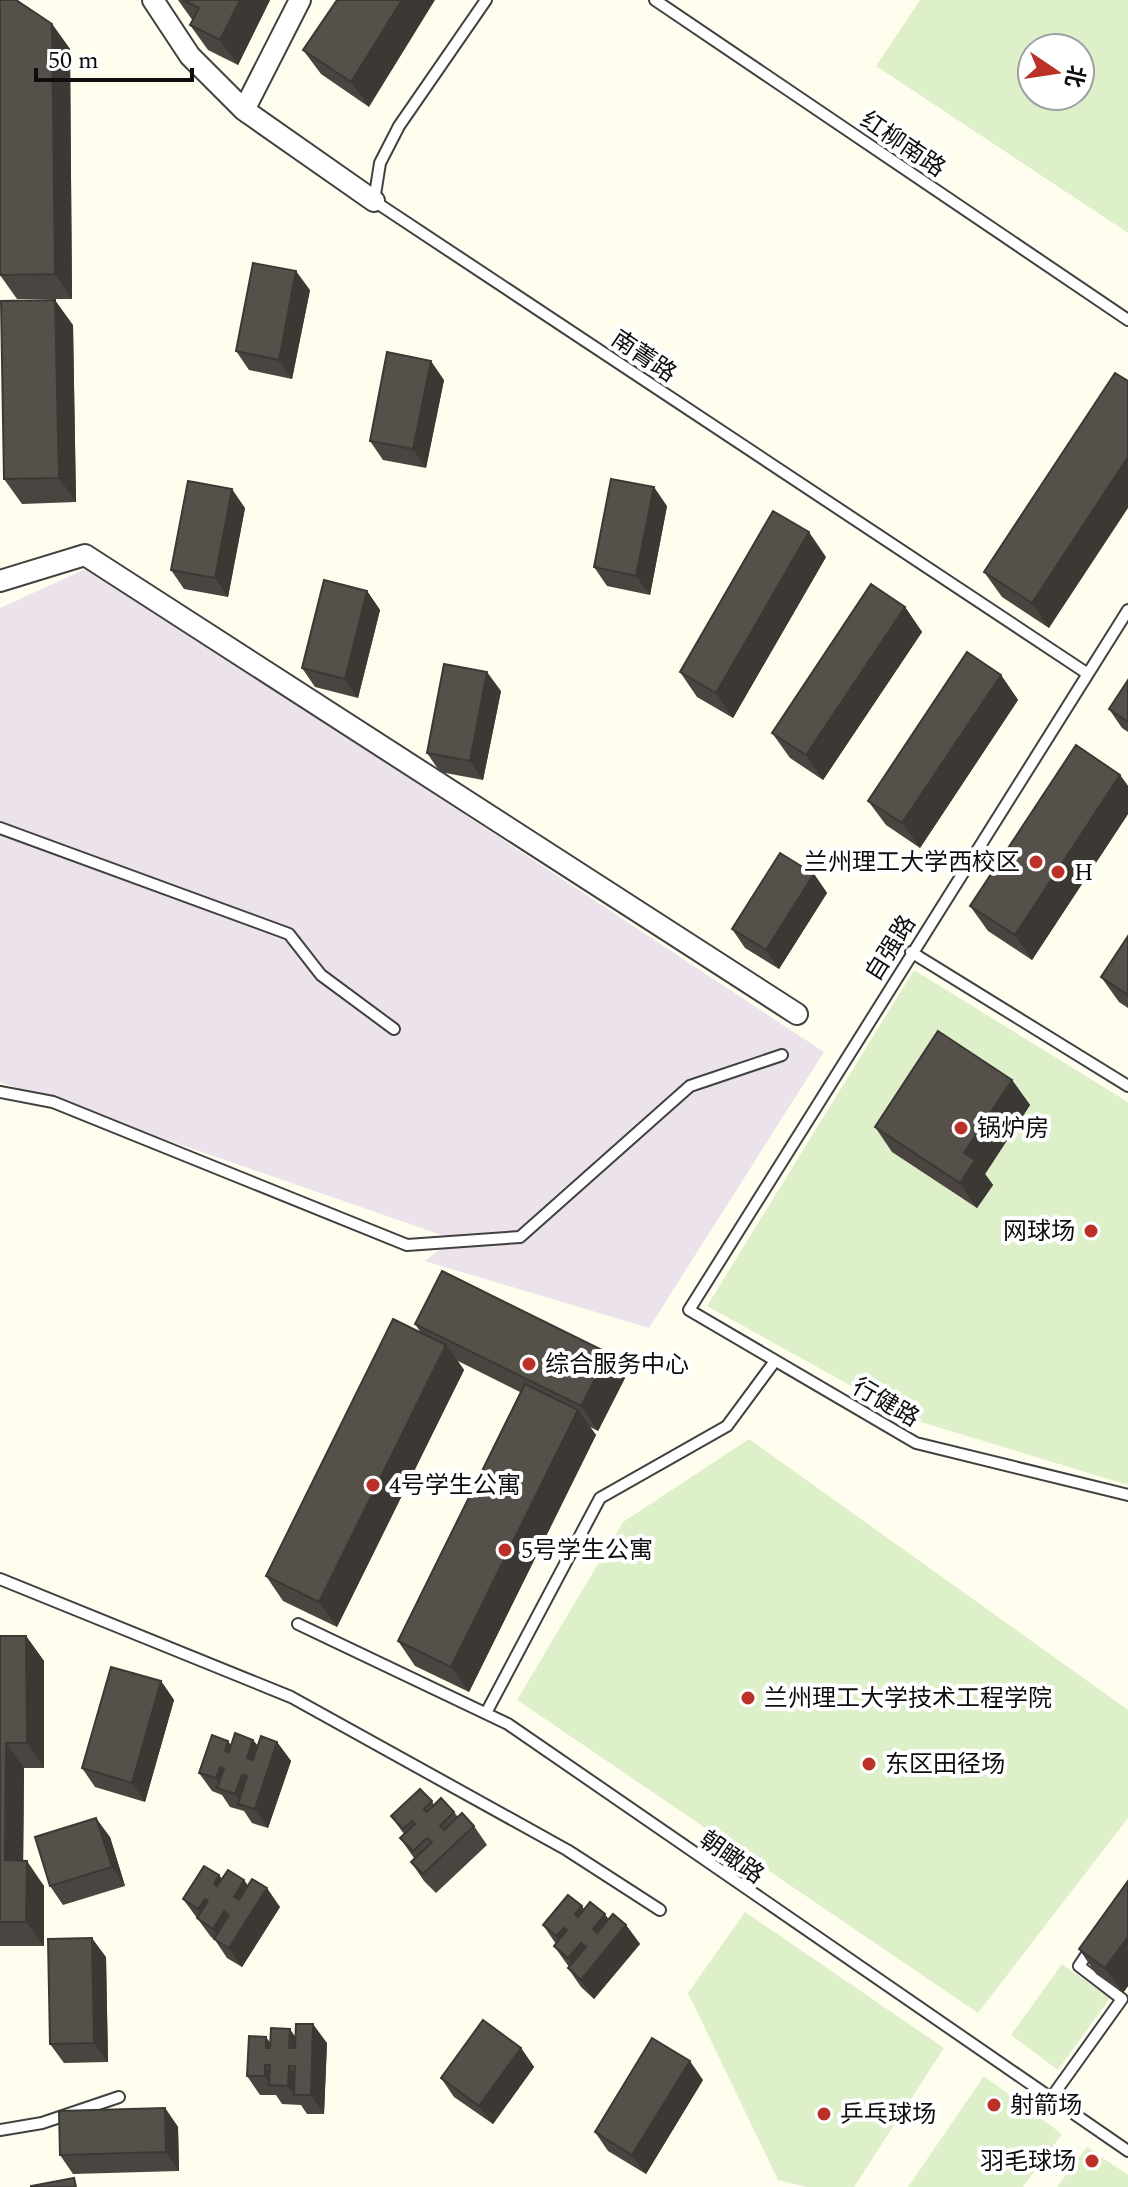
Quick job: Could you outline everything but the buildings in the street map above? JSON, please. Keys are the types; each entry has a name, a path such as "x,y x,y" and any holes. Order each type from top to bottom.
{"street":[{"path":"153,0 190,56 244,110 374,201"},
{"path":"244,110 300,0"},
{"path":"0,581 85,555 797,1014"}],"lane":[{"path":"374,201 380,163 399,126 486,0"},
{"name":"红柳南路","path":"655,0 1128,320"},
{"name":"南菁路","path":"374,201 1085,672"},
{"name":"自强路","path":"689,1310 1085,672 1128,610"},
{"path":"0,828 289,934 321,975 394,1029"},
{"path":"911,952 1128,1086"},
{"path":"0,1092 53,1102 407,1245 520,1237 690,1086 782,1055"},
{"name":"行健路","path":"689,1310 916,1443 1128,1495"},
{"path":"486,1713 600,1498 727,1426 775,1361"},
{"path":"0,1579 291,1697 567,1850 660,1910"},
{"name":"朝瞰路","path":"298,1624 508,1724 1128,2151"},
{"path":"1051,2098 1125,1996 1079,1966 1095,1943"},
{"path":"0,2130 42,2123 119,2097"}],"shaded area":[{"path":"90,567 824,1052 649,1328 425,1261 453,1239 0,1082 0,608"}],"green space":[{"path":"920,0 1128,0 1128,233 876,66"},
{"path":"914,970 1128,1102 1128,1485 911,1419 707,1306"},
{"name":"东区田径场","path":"749,1439 1128,1710 1128,1818 978,2013 517,1700 623,1522"},
{"name":"乒乓球场","path":"745,1912 944,2048 854,2187 806,2187 778,2180 688,1993"},
{"path":"1062,1964 1110,1998 1058,2070 1011,2035"},
{"name":"射箭场","path":"984,2076 1062,2134 1023,2187 908,2187"},
{"name":"羽毛球场","path":"1087,2147 1128,2175 1128,2187 1057,2187"}],"place":[{"name":"兰州理工大学西校区","path":"1036,862"},
{"name":"H","path":"1058,872"},
{"name":"锅炉房","path":"961,1128"},
{"name":"网球场","path":"1091,1231"},
{"name":"综合服务中心","path":"529,1364"},
{"name":"4号学生公寓","path":"373,1485"},
{"name":"5号学生公寓","path":"505,1550"},
{"name":"兰州理工大学技术工程学院","path":"748,1698"},
{"name":"东区田径场","path":"869,1764"},
{"name":"射箭场","path":"994,2105"},
{"name":"乒乓球场","path":"824,2114"},
{"name":"羽毛球场","path":"1092,2161"}]}
